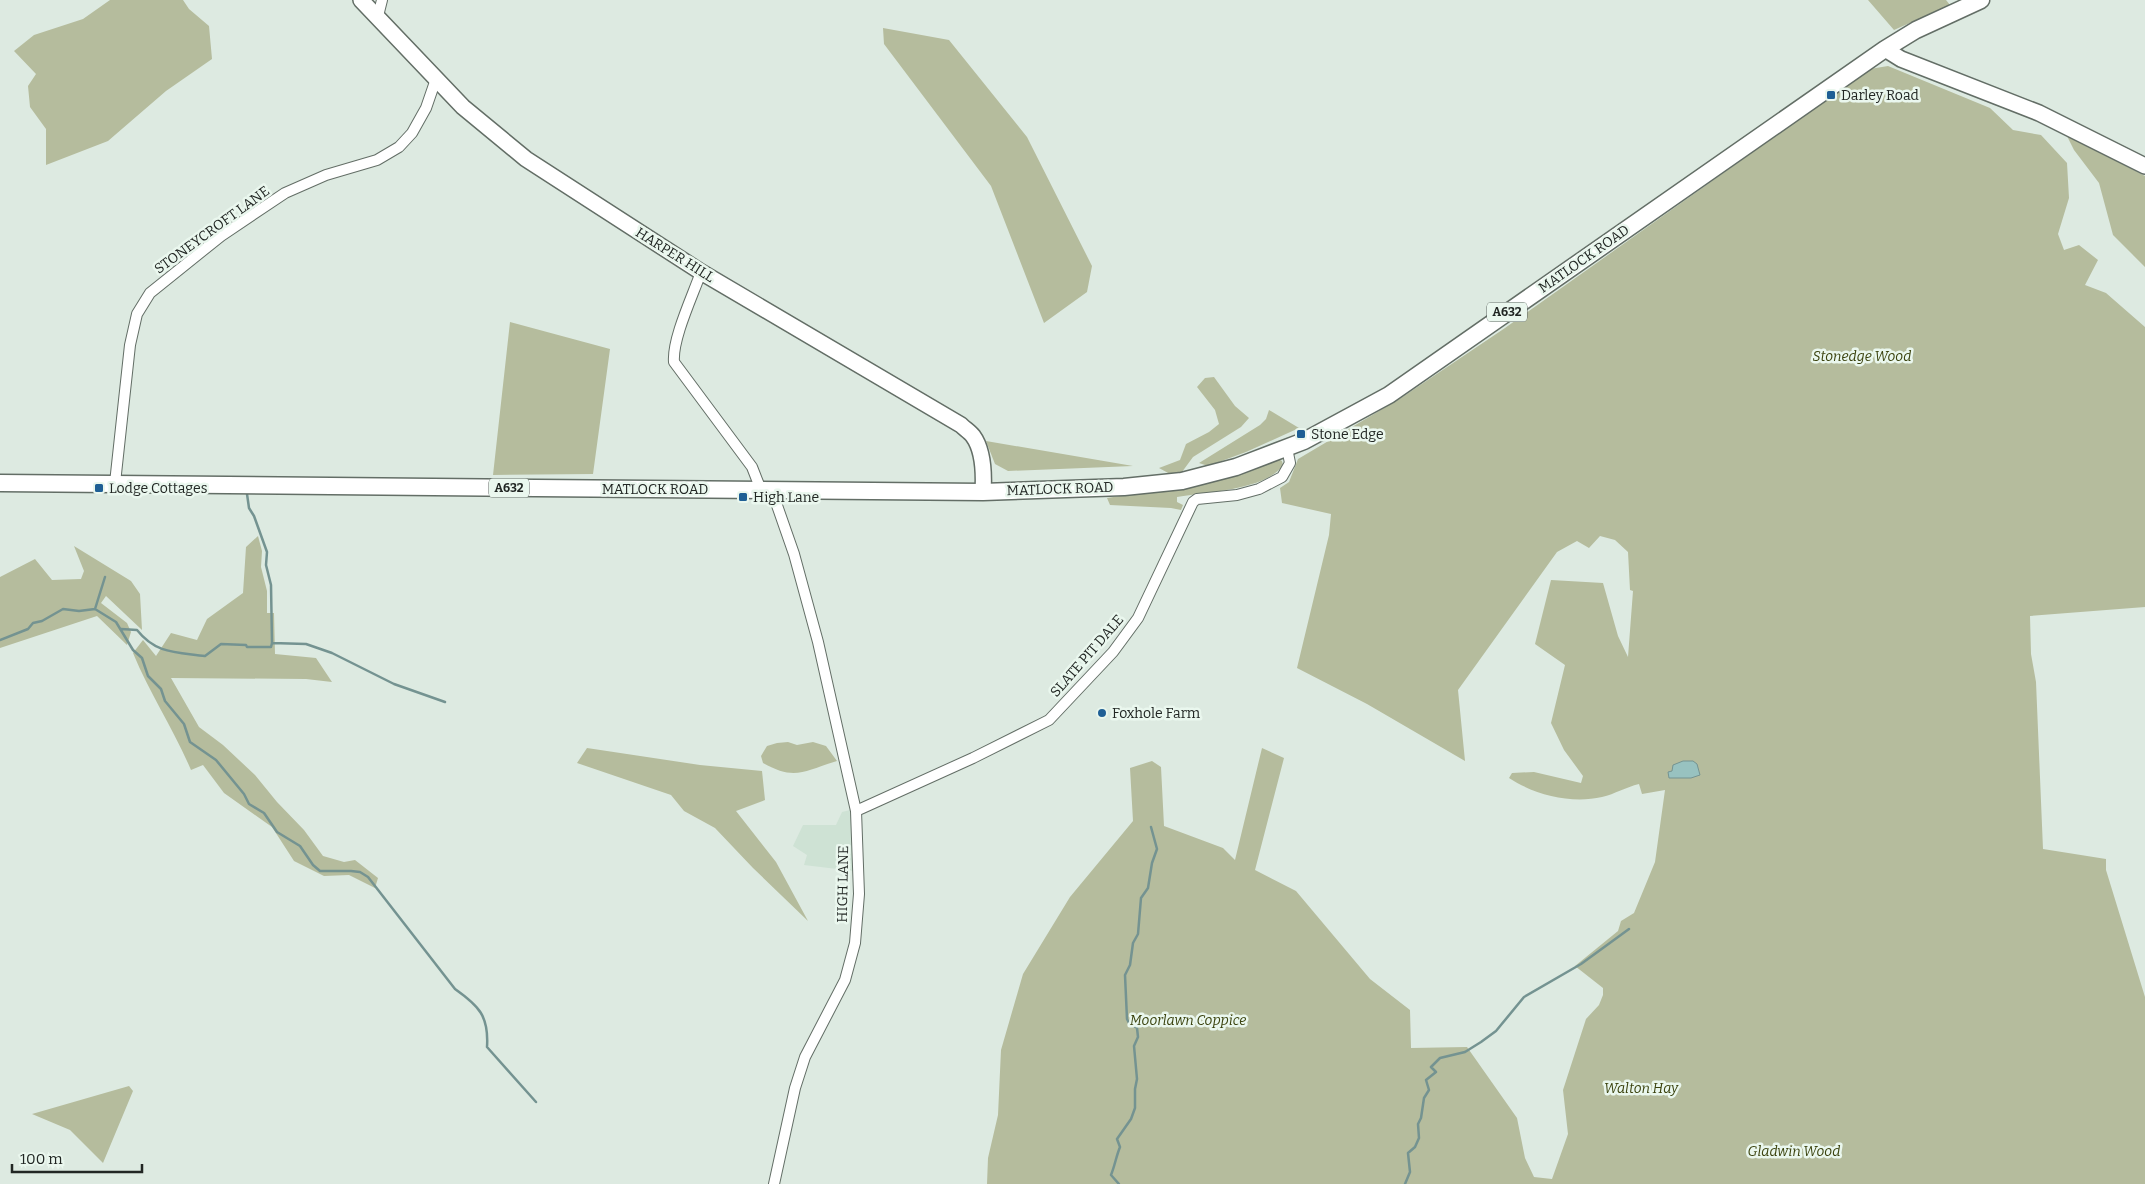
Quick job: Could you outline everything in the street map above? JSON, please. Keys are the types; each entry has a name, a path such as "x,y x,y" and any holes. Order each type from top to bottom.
{"main road":[{"name":"MATLOCK ROAD","path":"0,483 983,492 1124,487 1182,481 1236,467 1304,441 1389,395 1885,49 1916,30 1981,0"}],"street":[{"name":"HARPER HILL","path":"361,0 463,107 526,159 701,272 961,426 974,437 981,456 984,476 983,492"},
{"path":"378,16 382,0"},
{"path":"1885,49 1901,59 2039,113 2145,166"},
{"name":"STONEYCROFT LANE","path":"115,483 130,345 137,314 150,292 221,236 285,193 326,175 377,160 399,147 412,133 426,108 436,79"},
{"name":"HIGH LANE","path":"701,272 673,353 674,362 767,490 794,554 818,642 856,811 859,894 855,943 845,980 806,1058 794,1088 774,1184"},
{"name":"SLATE PIT DALE","path":"856,811 973,758 1048,720 1113,652 1138,618 1193,502 1197,499 1236,495 1259,489 1282,477 1290,463 1287,448"}],"shaded area":[{"path":"850,810 853,828 854,871 804,865 807,855 793,846 803,825 836,825 842,812"}],"green space":[{"path":"110,0 183,0 189,9 209,26 212,59 166,91 108,141 46,165 46,129 30,107 28,86 36,74 14,51 34,35 83,19"},
{"path":"1868,0 1946,0 1950,5 1894,30"},
{"path":"883,28 949,40 1027,137 1092,266 1087,292 1044,323 991,186 884,44"},
{"path":"1888,66 1990,108 2013,130 2041,135 2067,163 2069,198 2058,234 2064,250 2079,245 2098,260 2085,285 2106,293 2145,327 2145,607 2030,616 2031,654 2036,682 2043,849 2106,859 2106,870 2145,997 2145,1184 987,1184 988,1158 998,1115 1001,1050 1023,974 1070,897 1133,821 1130,768 1152,761 1161,767 1164,826 1223,848 1235,860 1262,748 1284,758 1255,870 1296,891 1370,979 1410,1010 1411,1048 1467,1047 1517,1118 1525,1158 1534,1177 1552,1179 1568,1134 1563,1090 1586,1019 1599,1005 1603,995 1603,988 1575,966 1618,931 1621,921 1634,913 1655,862 1665,790 1642,794 1639,784 1602,797 1566,799 1530,789 1509,778 1512,773 1534,772 1581,783 1583,776 1564,750 1551,723 1565,665 1535,644 1551,580 1603,583 1618,636 1628,657 1633,591 1630,590 1628,552 1615,540 1600,536 1589,548 1577,541 1557,552 1458,690 1465,761 1367,704 1297,668 1329,535 1331,514 1282,503 1280,488 1289,482 1298,459 1401,398 1505,328 1870,69"},
{"path":"2066,134 2145,176 2145,267 2113,235 2099,183 2074,150"},
{"path":"510,322 610,349 593,474 493,475"},
{"path":"1214,377 1235,406 1249,418 1241,427 1193,457 1182,472 1170,474 1159,468 1180,460 1186,444 1209,432 1219,424 1215,410 1197,387 1205,378"},
{"path":"1269,410 1299,428 1246,452 1208,466 1199,463 1260,425 1266,419"},
{"path":"986,441 1133,466 1008,471 995,464"},
{"path":"1278,459 1282,461 1283,465 1275,473 1250,485 1177,497 1177,502 1183,505 1181,510 1110,505 1107,498 1170,488"},
{"path":"258,536 262,551 261,567 267,591 267,613 274,613 275,654 316,658 332,682 306,679 171,678 199,727 223,745 255,775 277,802 304,830 323,856 344,862 355,860 378,878 375,888 349,875 324,876 294,861 272,827 224,793 203,765 191,770 133,653 143,640 156,656 171,633 197,640 207,619 243,593 246,547"},
{"path":"74,546 131,581 140,594 142,630 106,596 101,603 127,623 131,632 127,645 97,616 0,648 0,577 35,559 52,580 81,579 84,571"},
{"path":"788,742 797,745 813,742 826,746 837,761 808,771 783,772 763,763 761,756 767,746"},
{"path":"587,748 700,765 762,771 765,800 736,811 776,862 808,921 715,828 684,811 671,795 577,763"},
{"path":"129,1086 133,1091 103,1163 70,1130 32,1114"}],"water":[{"path":"1683,761 1693,761 1697,764 1700,775 1691,778 1669,778 1668,772 1672,771 1673,765"}],"waterway":[{"path":"247,494 249,508 254,516 267,552 266,565 271,585 272,643"},
{"path":"95,609 105,577"},
{"path":"0,640 28,629 33,623 42,621 63,609 79,611 95,609 116,622 133,650 142,658 148,676 161,689 165,701 184,724 190,742 216,760 244,794 249,804 264,813 277,832 300,846 313,865 320,871 360,872 368,877 455,989 481,1013 486,1027 487,1047 536,1102"},
{"path":"121,629 137,630 152,644 167,651 205,656 221,644 246,645 247,647 271,647 272,643 306,644 332,653 394,684 445,702"},
{"path":"1119,1184 1111,1175 1120,1147 1117,1139 1131,1119 1135,1108 1137,1079 1134,1046 1138,1037 1137,1028 1129,1023 1127,1019 1125,975 1130,965 1133,943 1138,934 1141,898 1148,888 1152,863 1157,849 1151,827"},
{"path":"1405,1184 1410,1172 1408,1153 1415,1147 1419,1138 1418,1124 1421,1118 1424,1098 1429,1090 1426,1080 1436,1072 1431,1067 1440,1058 1465,1052 1481,1042 1496,1031 1524,997 1581,964 1629,929"}],"place":[{"name":"Darley Road","path":"1831,95"},
{"name":"Stone Edge","path":"1301,434"},
{"name":"Lodge Cottages","path":"99,488"},
{"name":"High Lane","path":"743,497"},
{"name":"Foxhole Farm","path":"1102,713"}],"park label":[{"name":"Stonedge Wood","path":"1862,356"},
{"name":"Moorlawn Coppice","path":"1188,1020"},
{"name":"Walton Hay","path":"1641,1088"},
{"name":"Gladwin Wood","path":"1794,1151"}]}
